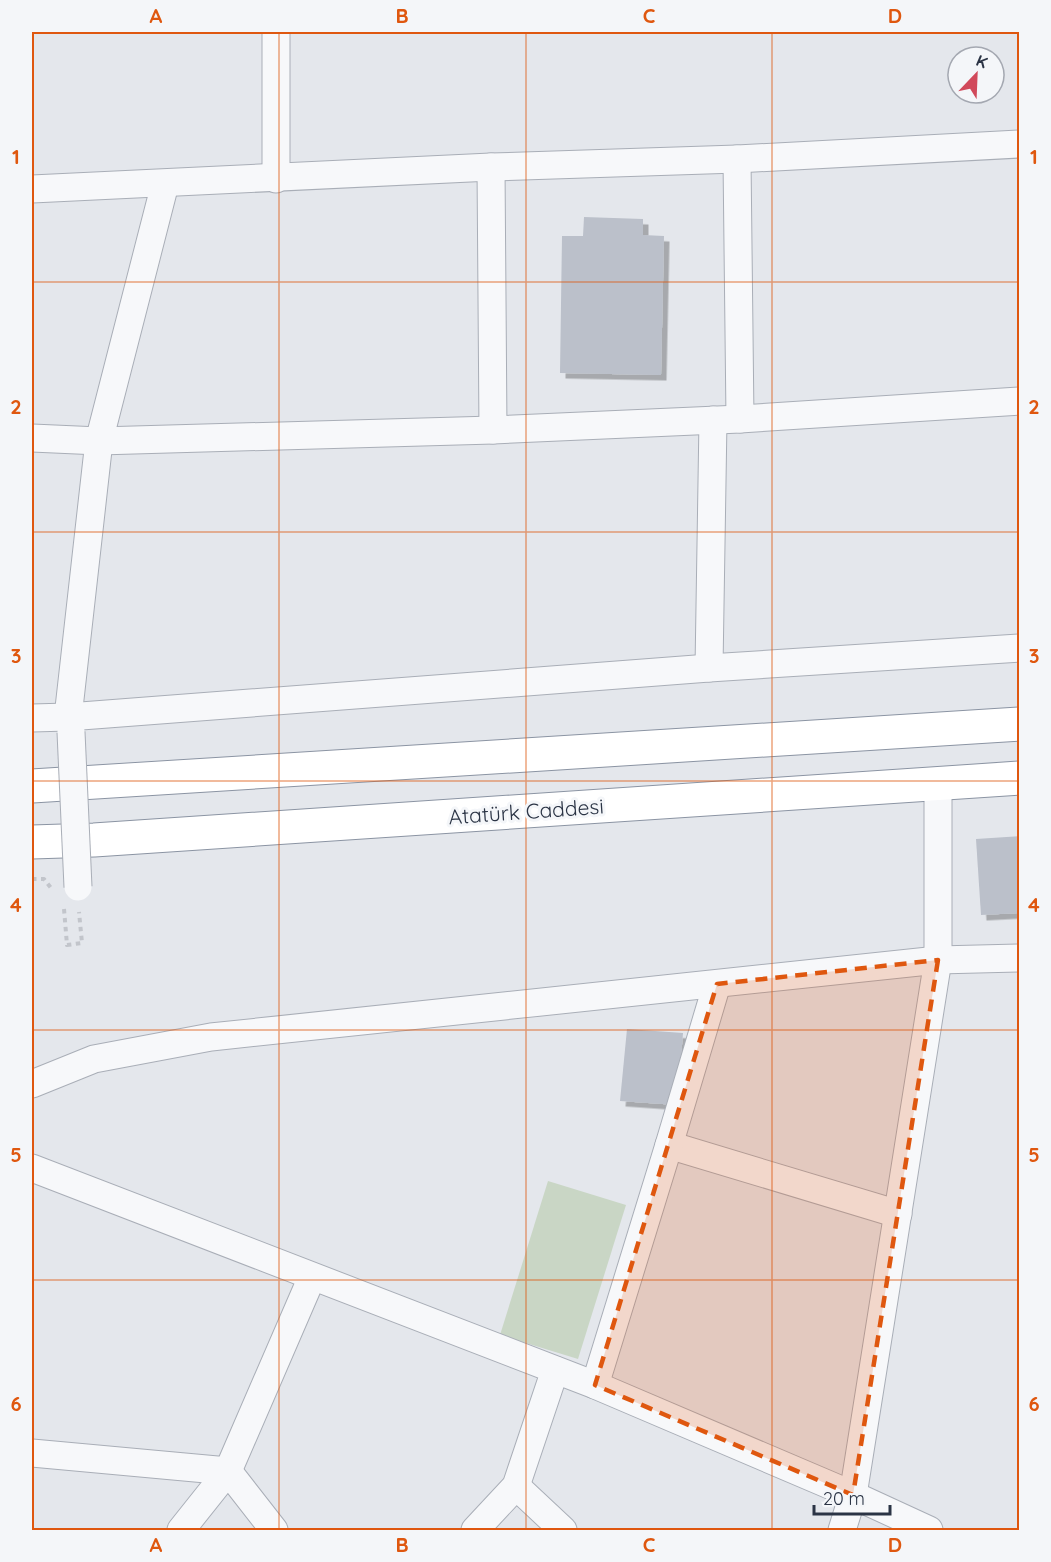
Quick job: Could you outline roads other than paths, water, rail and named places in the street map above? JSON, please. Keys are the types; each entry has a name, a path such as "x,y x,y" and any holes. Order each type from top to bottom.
{"highway":[{"path":"32,786 1020,724"},
{"name":"Atatürk Caddesi","path":"32,842 1020,778"}],"street":[{"path":"276,32 276,179"},
{"path":"32,189 491,167 737,159 1020,144"},
{"path":"737,159 740,419"},
{"path":"491,167 493,430"},
{"path":"66,895 69,724 99,441 165,184"},
{"path":"32,438 99,441 493,430 740,419 1020,401"},
{"path":"709,668 713,420"},
{"path":"32,718 69,724 709,668 1020,648"},
{"path":"842,1530 854,1495 938,960 938,785"},
{"path":"32,1084 94,1059 211,1037 938,960 1020,958"},
{"path":"595,1385 717,984"},
{"path":"669,1145 897,1215"},
{"path":"32,1168 595,1385 854,1495 929,1530"},
{"path":"182,1530 228,1471 312,1276"},
{"path":"475,1530 516,1486 555,1370"},
{"path":"32,1453 228,1471 274,1530"},
{"path":"516,1486 563,1530"}]}
